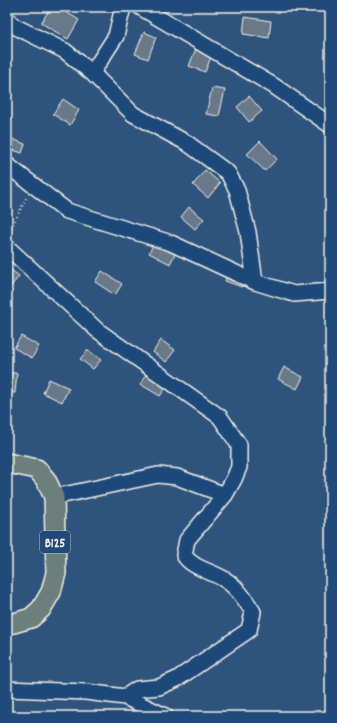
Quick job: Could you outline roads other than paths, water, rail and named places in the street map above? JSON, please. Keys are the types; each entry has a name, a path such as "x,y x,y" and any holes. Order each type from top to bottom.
{"main road":[{"name":"B125","path":"7,463 37,469 46,480 54,497 56,573 51,592 41,609 31,618 7,624"}],"street":[{"path":"92,73 116,36 123,7"},
{"path":"140,7 274,86 330,125"},
{"path":"7,19 14,26 65,52 92,73 133,114 187,143 228,174 237,190 248,232 255,282"},
{"path":"7,165 67,210 171,243 255,282 294,294 330,291"},
{"path":"7,247 97,330 220,417 239,445 239,467 225,495 187,540 184,555 188,561 225,580 242,594 253,612 249,630 177,679 159,687 137,689 125,697"},
{"path":"54,497 158,475 177,477 225,495"},
{"path":"7,689 86,692 125,697 165,716"}]}
